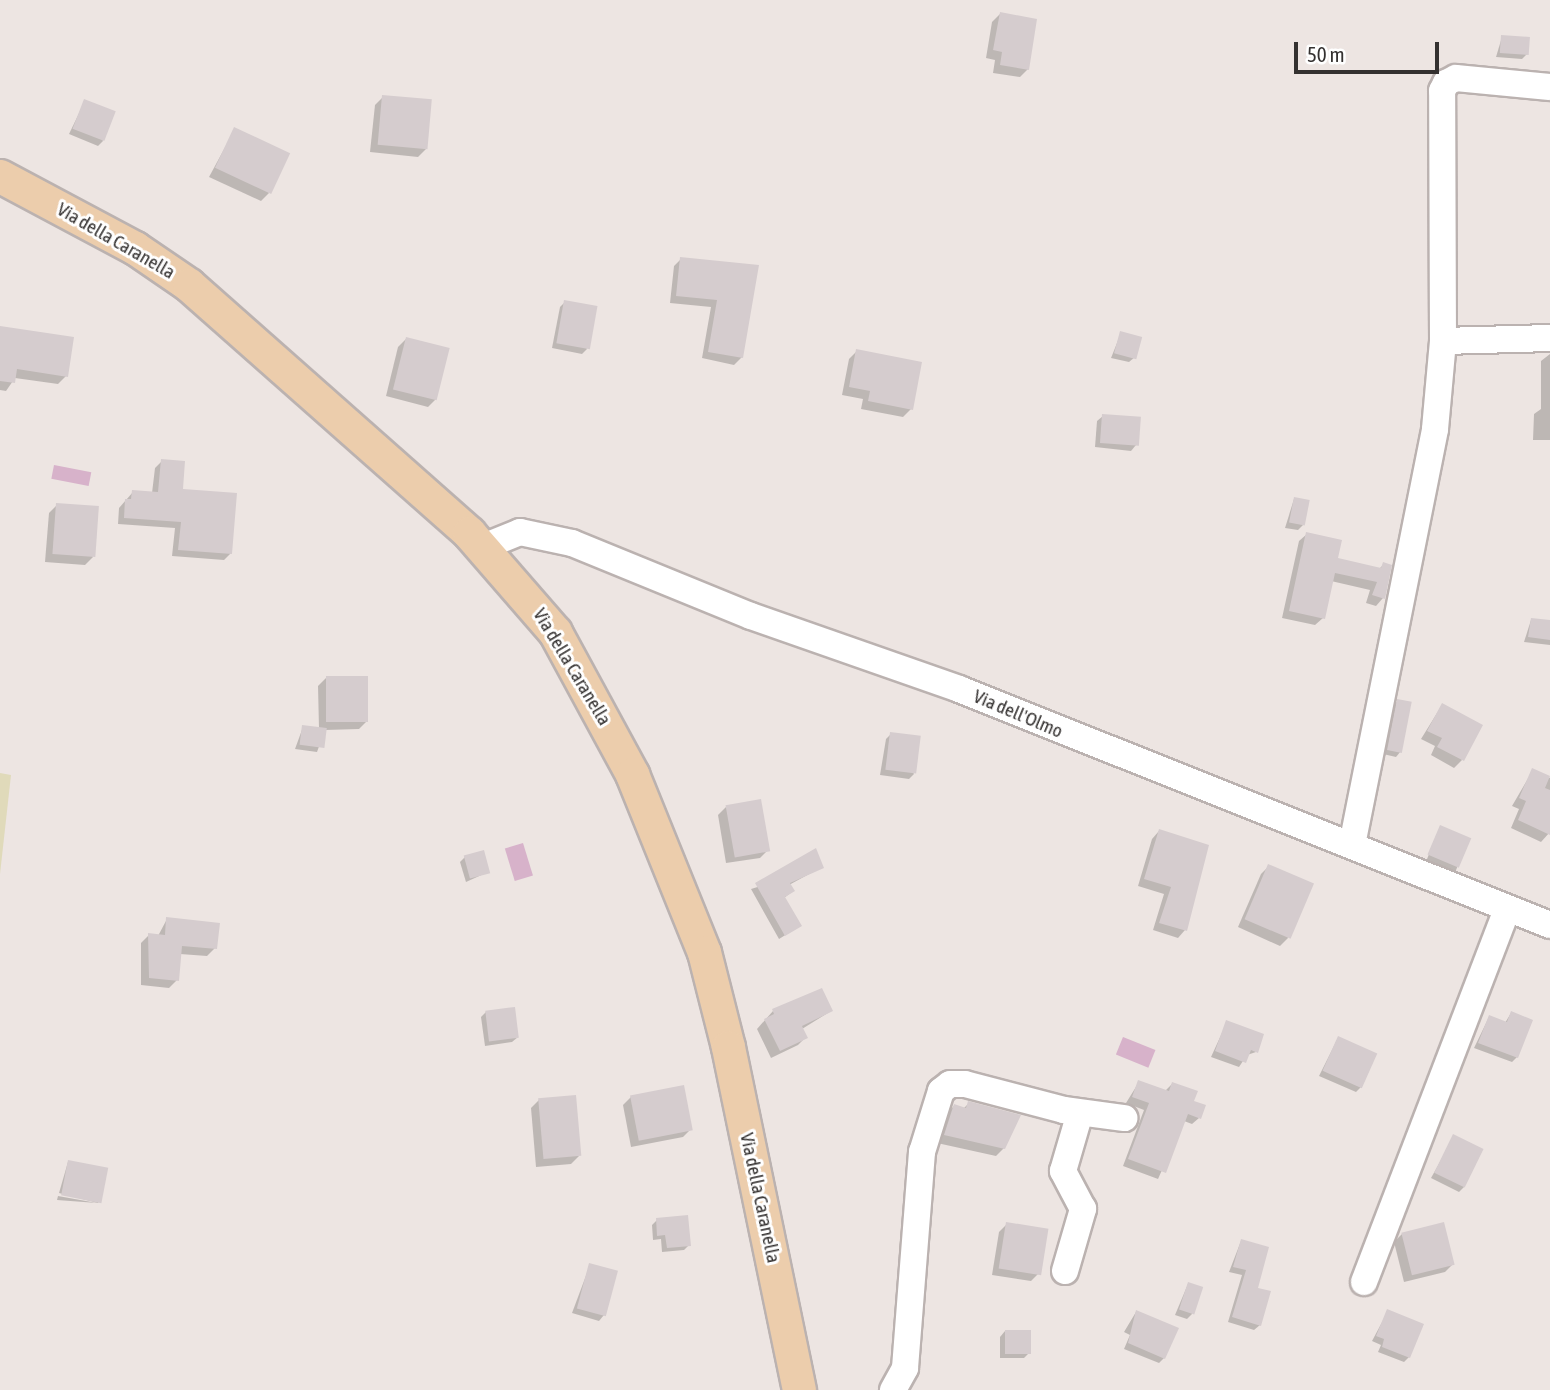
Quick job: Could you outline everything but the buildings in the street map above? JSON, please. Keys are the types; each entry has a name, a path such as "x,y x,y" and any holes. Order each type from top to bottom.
{"main road":[{"name":"Via della Caranella","path":"0,176 179,277 483,547 539,609 565,648 632,774 684,895 724,1026 799,1390"}],"street":[{"path":"1352,845 1429,470 1443,341 1444,87 1448,80 1461,78 1550,87"},
{"path":"1443,341 1550,338"},
{"name":"Via dell'Olmo","path":"483,547 520,532 572,542 720,604 950,685 1118,756 1352,845 1550,925"},
{"path":"1364,1282 1507,909"},
{"path":"893,1390 905,1368 922,1152 941,1091 950,1084 965,1084 1080,1113 1124,1118"},
{"path":"1065,1271 1083,1209 1063,1171 1080,1113"}],"shaded area":[{"path":"54,465 91,472 89,486 51,479"},
{"path":"0,773 11,775 0,874"},
{"path":"523,843 533,876 515,881 505,849"},
{"path":"1123,1037 1155,1050 1148,1068 1116,1055"}]}
